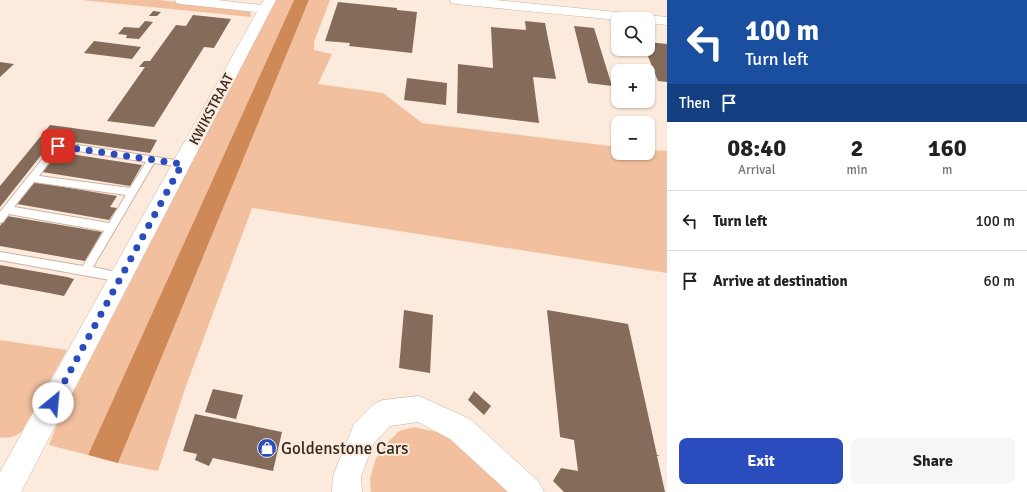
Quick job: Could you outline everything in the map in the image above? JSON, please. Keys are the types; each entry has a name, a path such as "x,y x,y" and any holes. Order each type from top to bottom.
{"street":[{"path":"181,0 267,4"},
{"path":"456,0 667,21"},
{"name":"KWIKSTRAAT","path":"5,492 267,4"},
{"path":"347,492 347,476 364,434 383,413 419,409 460,429 529,492"}],"lane":[{"path":"0,219 58,146 182,164"},
{"path":"85,271 112,228 151,160"},
{"path":"32,178 132,192"},
{"path":"7,210 112,228"},
{"path":"0,256 121,277"}],"shaded area":[{"path":"81,0 160,0 250,11 251,17"},
{"path":"276,0 294,0 88,455 49,445 58,422"},
{"path":"294,0 309,0 118,463 88,455"},
{"path":"309,0 330,0 314,42 314,50 332,54 318,84 383,93 422,123 611,146 611,160 655,160 655,150 667,151 667,273 252,208 186,386 158,471 118,463"},
{"path":"0,340 67,350 22,431 9,438 0,437"},
{"path":"414,427 437,432 455,439 512,492 371,492 370,478 376,458 386,444 399,431"}],"building":[{"path":"338,2 397,8 397,10 417,12 412,53 349,46 350,43 325,41"},
{"path":"153,11 161,12 157,16 149,16"},
{"path":"193,15 231,19 214,48 204,47 154,127 107,121 145,67 139,67 144,61 150,61 176,25 186,26"},
{"path":"145,21 153,22 139,39 126,38 127,35 118,34 124,27 139,28"},
{"path":"525,21 545,23 556,79 533,77 539,123 457,113 458,64 493,68 491,27 526,30"},
{"path":"574,26 594,28 611,86 588,83"},
{"path":"94,41 141,47 132,59 84,53"},
{"path":"655,43 667,44 667,82 658,81 655,74 655,64 651,64 648,56 655,56"},
{"path":"0,62 14,64 0,77"},
{"path":"407,78 447,83 446,105 404,100"},
{"path":"50,125 157,140 150,153 54,139 0,207 0,186"},
{"path":"57,152 142,165 130,186 42,172"},
{"path":"34,182 117,196 110,207 117,208 109,220 17,204"},
{"path":"7,216 102,232 85,261 0,246 0,226"},
{"path":"0,265 74,279 64,296 0,284"},
{"path":"404,310 433,315 430,373 399,368"},
{"path":"547,310 628,324 657,455 660,456 657,456 665,492 564,492 553,481 561,468 578,471 574,440 560,437"},
{"path":"213,389 243,395 236,419 205,412"},
{"path":"474,391 491,406 484,415 468,400"},
{"path":"195,414 282,432 273,471 213,458 209,466 195,460 197,454 183,451"}],"place":[{"name":"Goldenstone Cars","path":"267,448"}],"route":[{"path":"53,403 182,164 58,146"}]}
